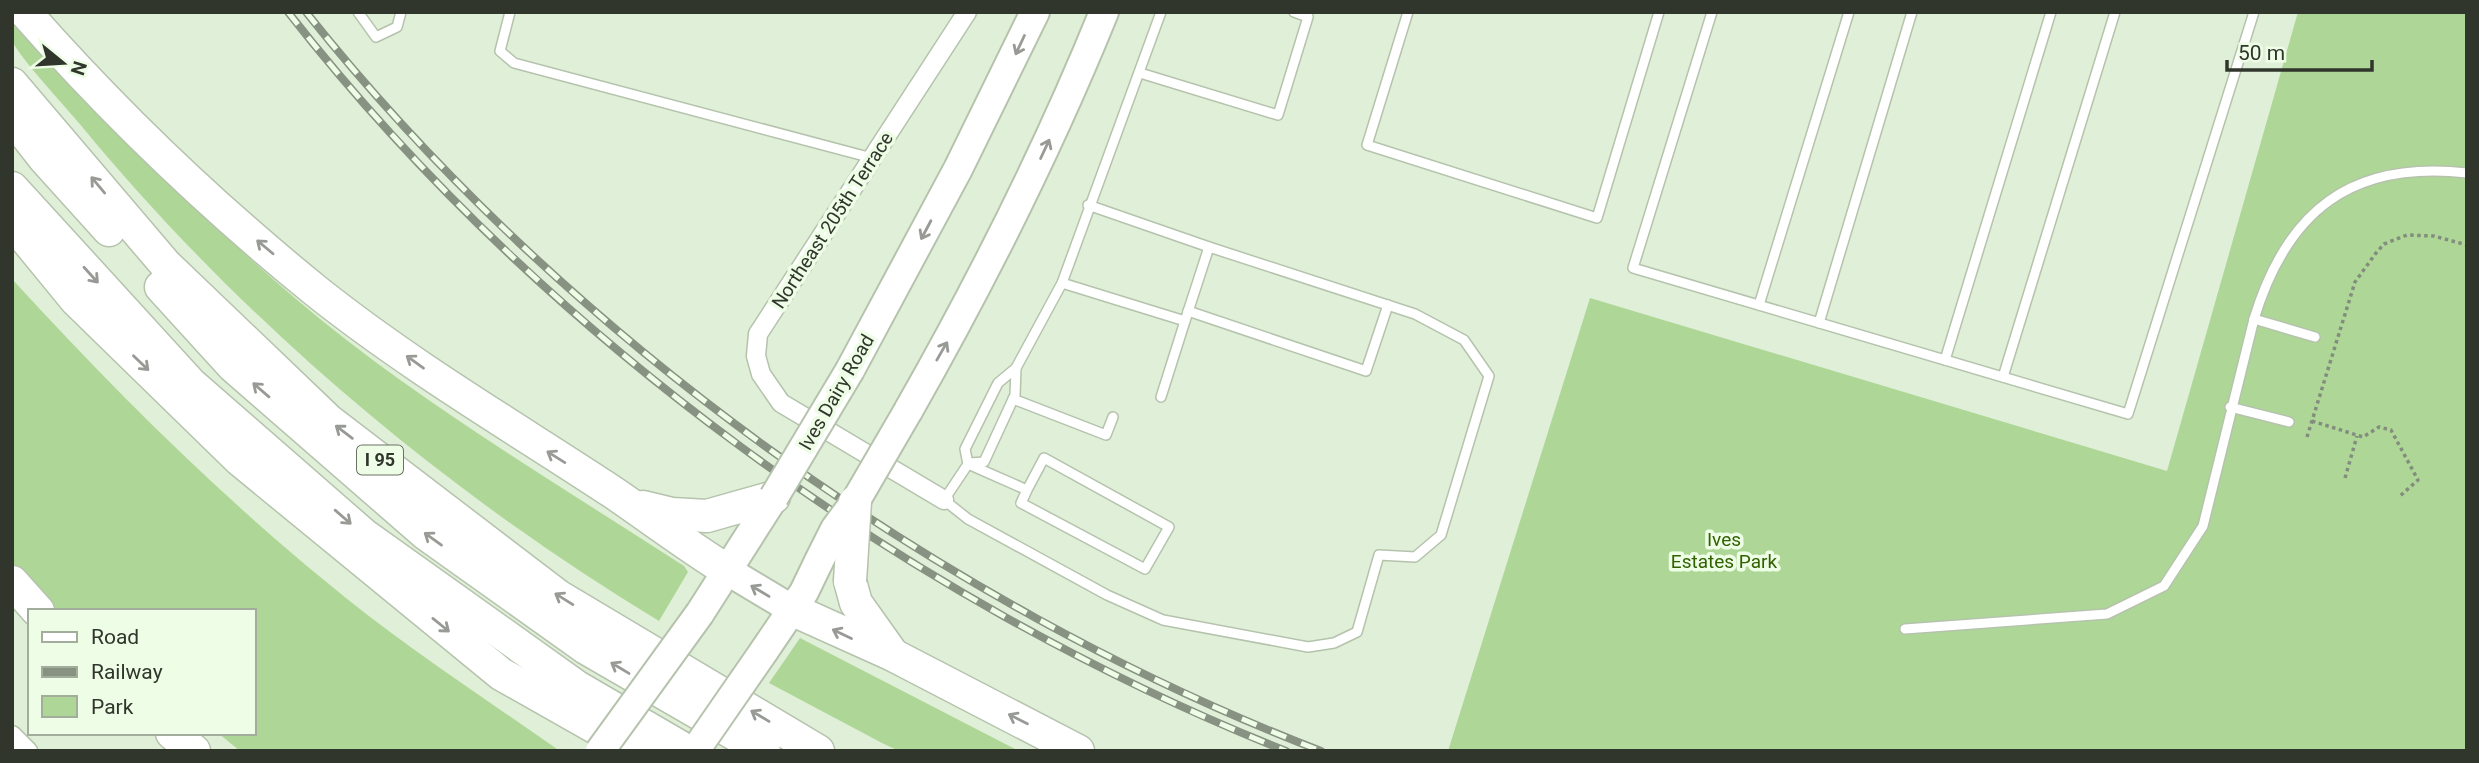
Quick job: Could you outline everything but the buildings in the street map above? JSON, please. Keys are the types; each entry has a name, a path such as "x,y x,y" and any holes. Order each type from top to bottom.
{"highway":[{"path":"25,12 96,90 186,179 317,291 473,405 628,503 728,571"},
{"name":"I 95","path":"12,84 166,265 329,421 558,596 818,751"},
{"path":"12,117 44,158 233,366 426,534 586,648 764,751"},
{"path":"12,188 191,384 364,535 577,687 687,751"},
{"path":"12,222 76,300 240,460 501,674 637,751"},
{"path":"855,502 850,581 856,603 893,655"},
{"path":"628,503 672,514 707,516 721,511 767,508"},
{"path":"12,582 36,609"},
{"path":"793,610 893,655 1078,751"},
{"path":"174,735 194,751"}],"main road":[{"name":"Ives Dairy Road","path":"600,751 728,571 850,370 958,169 1035,12"},
{"path":"694,751 793,610 835,529 855,502 908,411 983,275 1032,178 1104,12"},
{"path":"728,571 793,610"}],"street":[{"name":"Northeast 205th Terrace","path":"944,500 781,403 769,388 756,356 758,334 967,12"},
{"path":"12,735 28,751"}],"lane":[{"path":"358,12 376,37 397,27 401,12"},
{"path":"510,12 500,51 514,63 872,158"},
{"path":"1088,205 1415,314 1464,341 1489,376 1441,535 1415,557 1379,555 1357,632 1335,643 1308,647 1163,620 1141,613 968,519 944,500 968,464 965,449 998,383 1016,368 1062,283 1088,205 1161,12"},
{"path":"1140,73 1278,115 1308,17 1294,12"},
{"path":"1408,12 1367,145 1597,218 1659,12"},
{"path":"1712,12 1633,268 2128,414 2254,12"},
{"path":"1759,305 1849,12"},
{"path":"1819,323 1912,12"},
{"path":"1945,360 2051,12"},
{"path":"2003,377 2115,12"},
{"path":"1905,629 2106,614 2164,586 2203,526 2253,320 2261,294 2285,244 2309,215 2339,193 2385,175 2428,169 2467,173"},
{"path":"1161,397 1209,247"},
{"path":"1062,283 1186,316 1366,371 1388,305"},
{"path":"2253,320 2315,337"},
{"path":"968,464 984,462 1013,399 1016,368"},
{"path":"1013,399 1106,435 1113,416"},
{"path":"2230,407 2289,422"},
{"path":"1044,458 1169,527 1145,569 1021,503 1027,489 1044,458"},
{"path":"968,464 1027,489"}],"path":[{"path":"2307,437 2355,282 2376,253 2384,244 2407,234 2434,236 2467,245"},
{"path":"2312,421 2363,437 2379,427 2391,430 2418,480 2400,496"},
{"path":"2346,478 2357,436"}],"green space":[{"name":"Ives Estates Park","path":"2298,12 2467,12 2467,751 1448,751 1590,298 2167,471"},
{"path":"12,14 185,197 258,266 341,336 535,471 684,566 688,572 659,621 578,570 422,457 276,332 141,196 32,69 12,40"},
{"path":"12,279 163,435 282,545 381,625 560,751 240,751 220,735 256,735 256,609 54,609 12,567"},
{"path":"800,638 1019,751 899,751 882,743 769,683"}],"railway":[{"path":"288,12 387,130 497,242 614,347 739,446 870,536 1006,617 1145,689 1286,751"},
{"path":"306,12 407,130 518,242 638,348 766,447 899,537 1037,619 1178,690 1321,751"}]}
